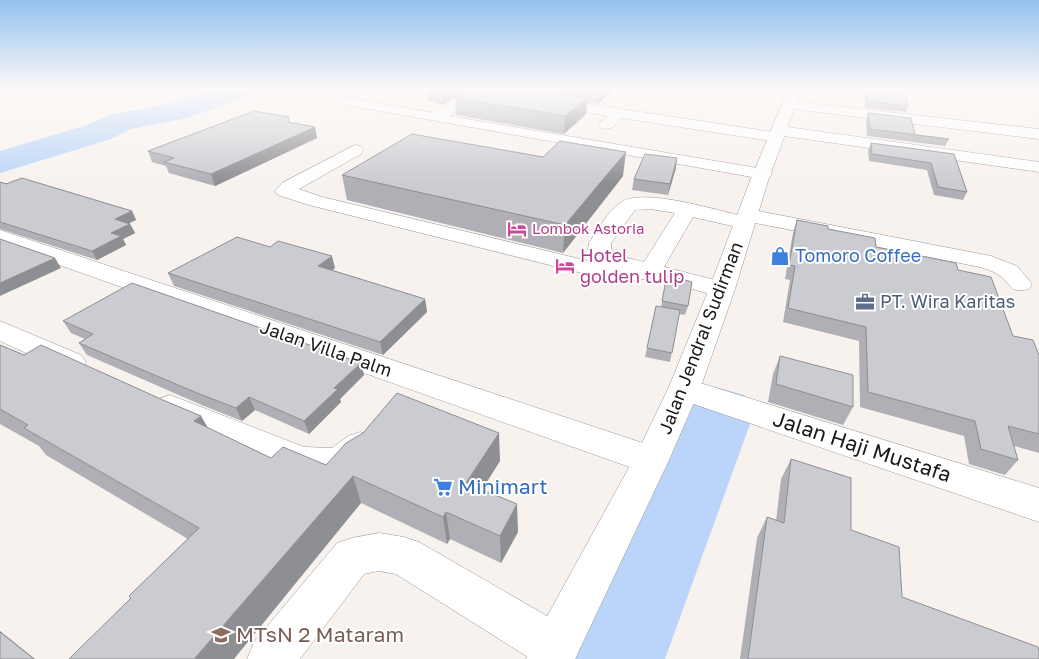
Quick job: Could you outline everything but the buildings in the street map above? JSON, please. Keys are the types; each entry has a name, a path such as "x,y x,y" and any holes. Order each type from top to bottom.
{"main road":[{"path":"453,121 589,142 763,174"},
{"path":"589,142 611,121"},
{"path":"589,142 625,140 640,133 640,124 636,121"},
{"name":"Jalan Jendral Sudirman","path":"553,653 651,460 684,389 783,121"},
{"path":"809,121 1039,166"},
{"path":"852,121 1039,134"},
{"path":"355,150 285,190 316,201 610,274 633,274 650,271 687,210"},
{"path":"316,201 340,186"},
{"path":"722,290 615,262 599,250 600,243 628,206 638,203 650,203 983,261 1002,266 1013,272 1020,284"},
{"name":"Jalan Villa Palm","path":"0,237 398,400 651,460"},
{"path":"0,330 96,373"},
{"name":"Jalan Haji Mustafa","path":"684,389 1039,505"},
{"path":"148,397 301,461 320,465 336,462 350,455 398,400"},
{"path":"271,659 352,557 379,552 404,556 553,653"}],"waterway":[{"path":"0,162 99,132 124,121"},
{"path":"616,659 720,413"}],"place":[{"name":"Lombok Astoria","path":"517,229"},
{"name":"Tomoro Coffee","path":"780,256"},
{"name":"Hotel golden tulip","path":"565,266"},
{"name":"PT. Wira Karitas","path":"865,302"},
{"name":"Minimart","path":"443,487"},
{"name":"MTsN 2 Mataram","path":"221,635"}]}
